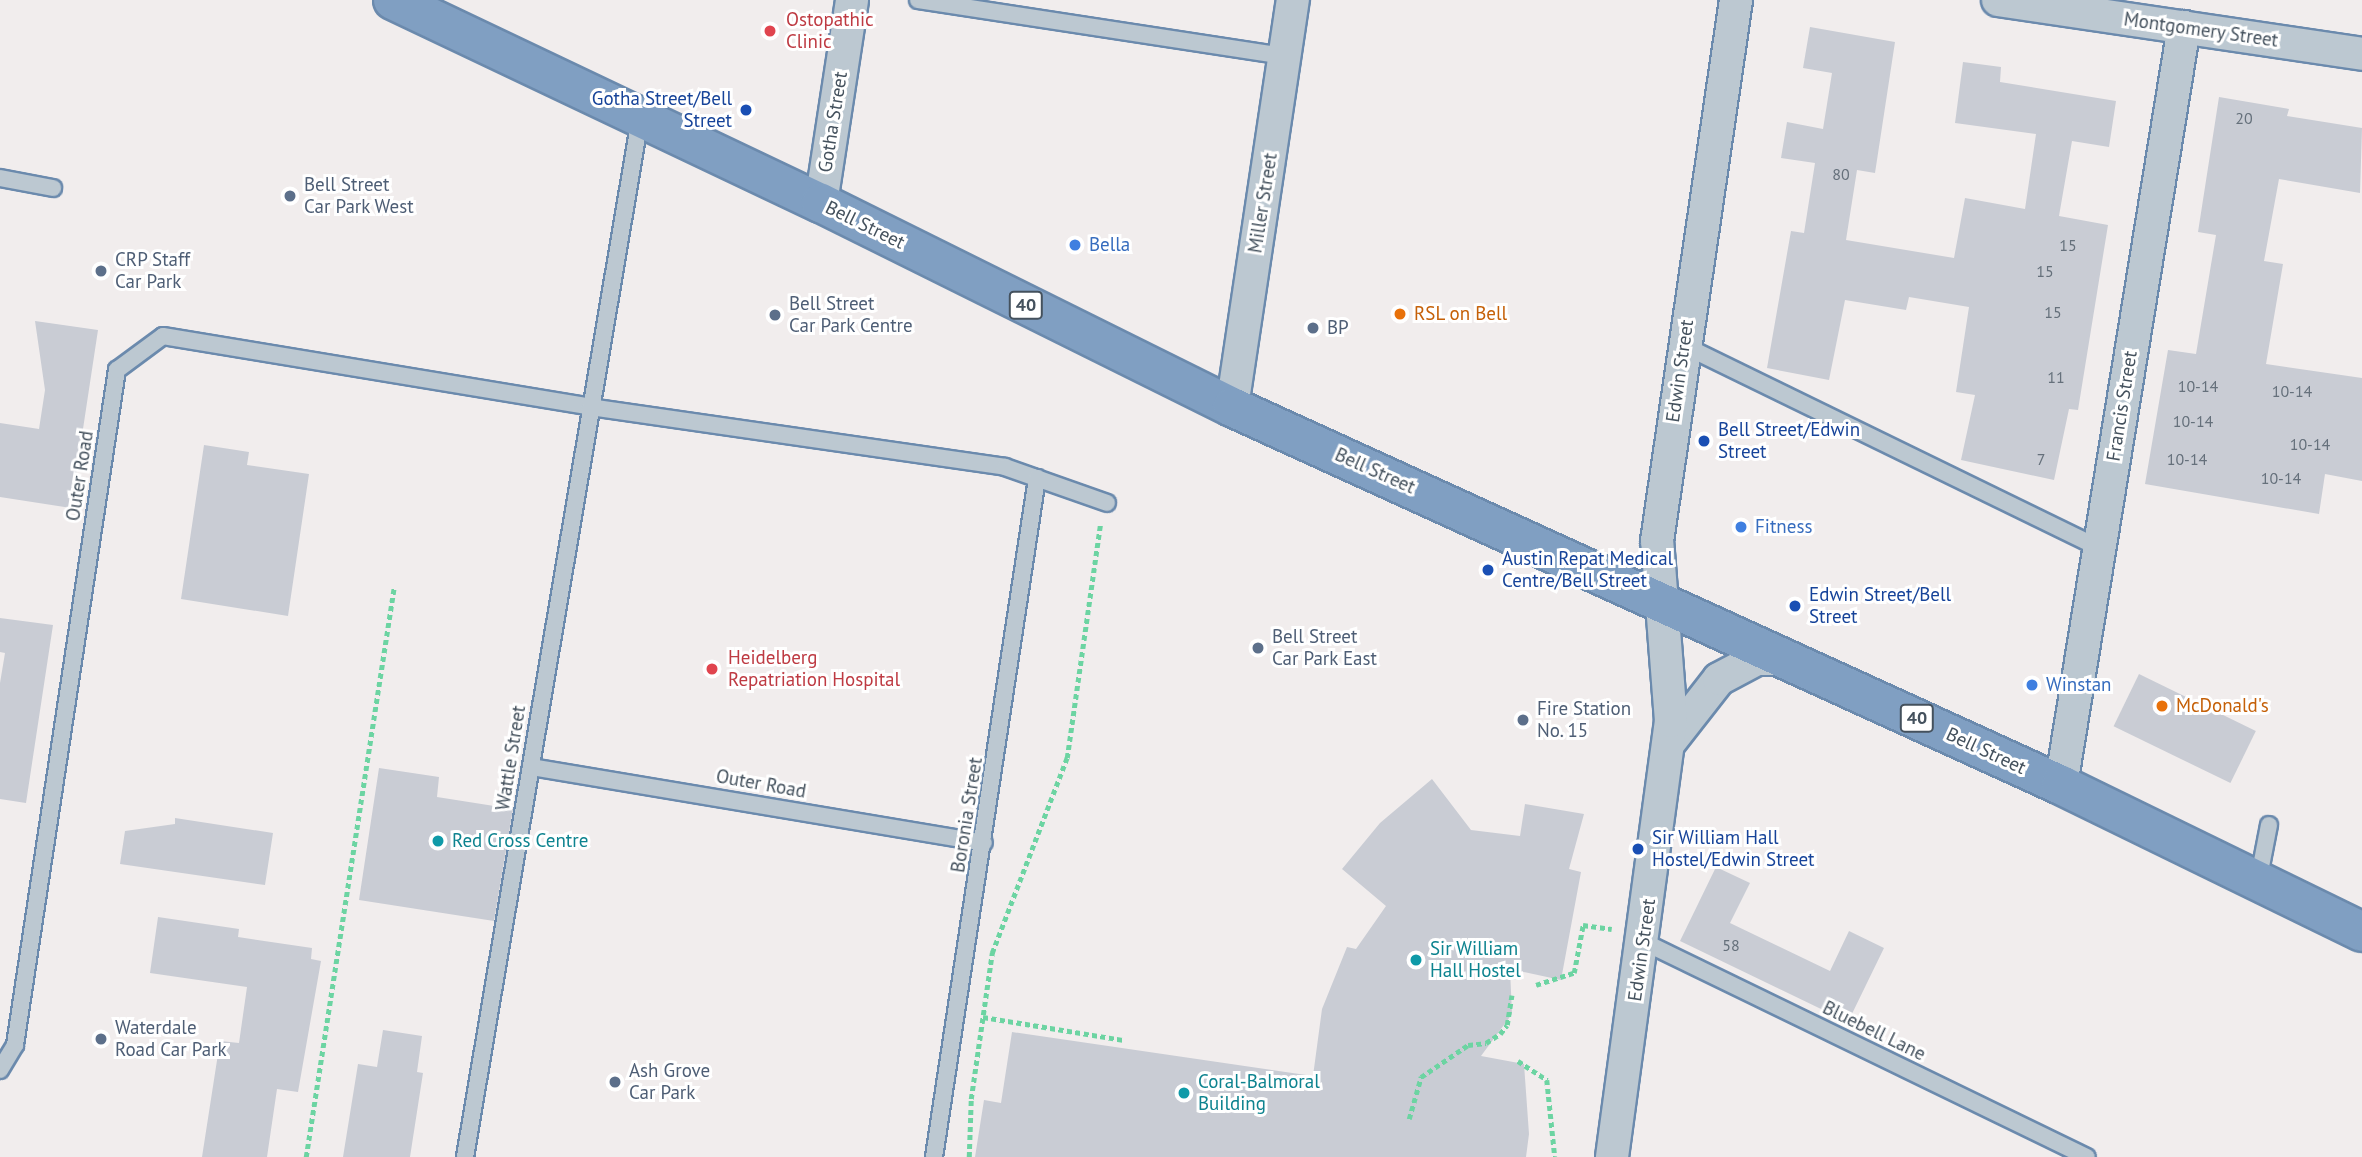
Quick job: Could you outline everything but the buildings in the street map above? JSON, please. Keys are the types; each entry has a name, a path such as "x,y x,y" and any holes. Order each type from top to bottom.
{"highway":[{"name":"Bell Street","path":"394,0 639,119 821,203 1232,407 1664,601 2061,785 2362,932"}],"street":[{"name":"Gotha Street","path":"821,203 852,0"},
{"name":"Miller Street","path":"1232,407 1293,0"},
{"name":"Edwin Street","path":"1612,1157 1644,942 1669,743 1664,601 1657,541 1683,345 1736,0"},
{"name":"Montgomery Street","path":"1998,0 2362,54"},
{"name":"Francis Street","path":"2061,785 2184,27"},
{"path":"1669,743 1719,679 1758,659 1788,659"}],"lane":[{"path":"918,0 1285,56"},
{"name":"Wattle Street","path":"465,1157 639,119"},
{"path":"0,178 53,188"},
{"name":"Outer Road","path":"0,1070 15,1045 117,370 163,336 590,407 1005,467 1107,503"},
{"path":"1683,345 2099,548"},
{"name":"Boronia Street","path":"934,1157 984,843 1037,478"},
{"name":"Outer Road","path":"531,767 984,843"},
{"path":"2258,882 2269,825"},
{"name":"Bluebell Lane","path":"1644,942 2086,1157"}],"path":[{"path":"969,1157 971,1099 992,953 1067,758 1101,522 1085,517 1088,496"},
{"path":"306,1157 394,587"},
{"path":"1536,985 1574,973 1583,926 1612,929"},
{"path":"1409,1119 1421,1077 1468,1045 1486,1043 1500,1034 1507,1025 1512,995"},
{"path":"983,1017 1124,1040"},
{"path":"1518,1061 1546,1080 1555,1157"}],"place":[{"name":"Ostopathic Clinic","path":"770,31"},
{"name":"Gotha Street/Bell Street","path":"746,110"},
{"name":"Bell Street Car Park West","path":"290,196"},
{"name":"Bella","path":"1075,245"},
{"name":"CRP Staff Car Park","path":"101,271"},
{"name":"RSL on Bell","path":"1400,314"},
{"name":"Bell Street Car Park Centre","path":"775,315"},
{"name":"BP","path":"1313,328"},
{"name":"Bell Street/Edwin Street","path":"1704,441"},
{"name":"Fitness","path":"1741,527"},
{"name":"Austin Repat Medical Centre/Bell Street","path":"1488,570"},
{"name":"Edwin Street/Bell Street","path":"1795,606"},
{"name":"Bell Street Car Park East","path":"1258,648"},
{"name":"Heidelberg Repatriation Hospital","path":"712,669"},
{"name":"Winstan","path":"2032,685"},
{"name":"McDonald's","path":"2162,706"},
{"name":"Fire Station No. 15","path":"1523,720"},
{"name":"Red Cross Centre","path":"438,841"},
{"name":"Sir William Hall Hostel/Edwin Street","path":"1638,849"},
{"name":"Sir William Hall Hostel","path":"1416,960"},
{"name":"Waterdale Road Car Park","path":"101,1039"},
{"name":"Ash Grove Car Park","path":"615,1082"},
{"name":"Coral-Balmoral Building","path":"1184,1093"}]}
